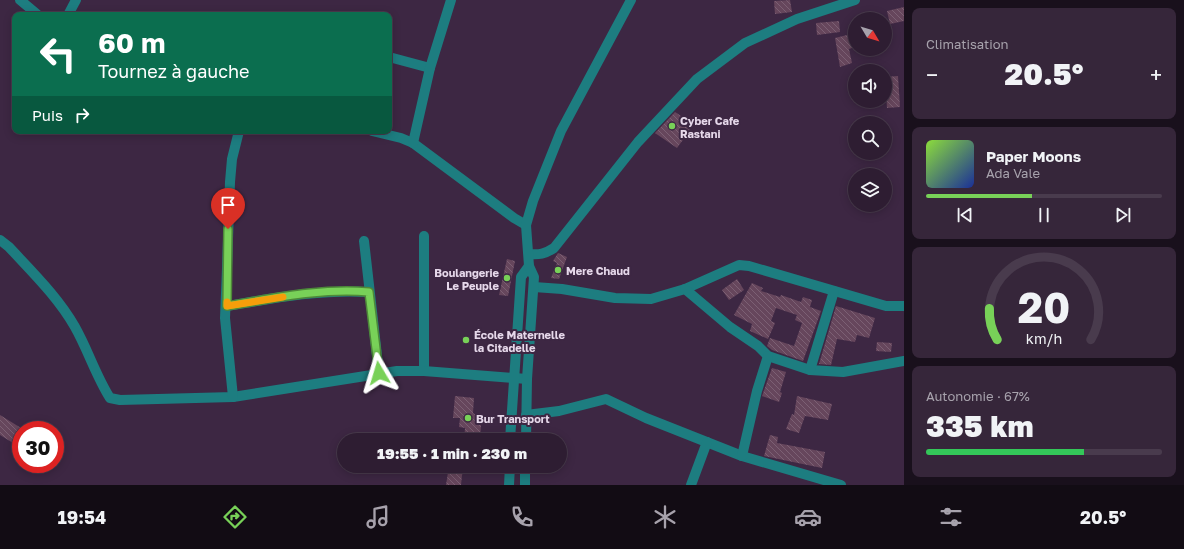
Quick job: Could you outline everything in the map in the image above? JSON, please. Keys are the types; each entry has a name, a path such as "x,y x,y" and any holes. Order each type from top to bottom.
{"street":[{"path":"20,0 34,12"},
{"path":"70,12 76,0"},
{"path":"413,143 430,68 451,0"},
{"path":"526,433 527,379 534,277 529,266 526,225 533,202 561,131 631,0"},
{"path":"529,254 539,255 548,253 554,248 638,142 697,79 745,43 797,19 855,0"},
{"path":"392,58 430,68"},
{"path":"234,397 225,318 227,306 230,182 232,159 239,134"},
{"path":"384,134 413,143 514,218 526,225"},
{"path":"424,236 424,371"},
{"path":"0,240 9,247 59,302 75,326 99,380 110,398 120,400 234,397 379,373 424,371 527,379"},
{"path":"364,241 379,373"},
{"path":"534,287 562,289 615,298 651,299 684,289 739,265 749,266 886,306 904,306"},
{"path":"510,433 521,277 529,266"},
{"path":"684,289 730,327 758,346 768,356 810,370 843,372 904,361"},
{"path":"227,306 299,294 336,290 369,292"},
{"path":"810,370 834,291"},
{"path":"742,456 768,356"},
{"path":"526,415 558,411 606,399 742,456 841,485"},
{"path":"691,485 707,442"},
{"path":"510,473 510,485"},
{"path":"525,473 525,485"}],"building":[{"path":"790,0 792,12 775,14 774,1"},
{"path":"904,7 904,21 892,24 892,12 887,11"},
{"path":"839,21 840,32 817,35 816,23"},
{"path":"848,35 848,56 850,56 852,63 840,67 835,38"},
{"path":"892,76 898,76 900,107 892,108"},
{"name":"Cyber Cafe Rastani","path":"675,112 684,118 681,122 690,130 677,148 655,133"},
{"name":"Mere Chaud","path":"558,253 567,257 559,279 551,278 557,263 553,261"},
{"name":"Boulangerie Le Peuple","path":"507,259 515,261 508,296 499,295"},
{"path":"737,279 744,290 729,300 722,290"},
{"path":"752,283 763,288 761,291 780,297 781,295 801,302 803,297 812,300 810,307 821,311 803,361 772,350 767,346 770,338 794,346 802,323 795,320 797,315 776,308 771,321 775,323 768,339 750,331 752,324 734,315"},
{"path":"836,306 875,318 869,338 857,335 855,342 837,339 831,365 819,364"},
{"path":"877,342 892,343 891,352 876,351"},
{"path":"772,368 786,372 780,392 782,393 779,402 762,396"},
{"name":"Bur Transport","path":"455,396 474,398 473,413 479,417 481,425 480,433 465,433 465,428 459,427 460,418 453,418"},
{"path":"797,396 832,404 828,420 805,416 799,433 786,429 792,414 794,415"},
{"path":"0,415 12,422 12,442 0,435"},
{"path":"770,435 778,437 777,443 825,452 822,468 764,456"},
{"path":"448,473 462,473 461,485 446,485"}],"slow traffic":[{"path":"227,302 227,306 283,297"}],"place":[{"name":"Cyber Cafe Rastani","path":"672,126"},
{"name":"Mere Chaud","path":"558,270"},
{"name":"Boulangerie Le Peuple","path":"507,278"},
{"name":"École Maternelle la Citadelle","path":"466,340"},
{"name":"Bur Transport","path":"468,418"}],"route":[{"path":"228,229 226,268 227,306 299,294 336,290 369,292 379,373"}]}
